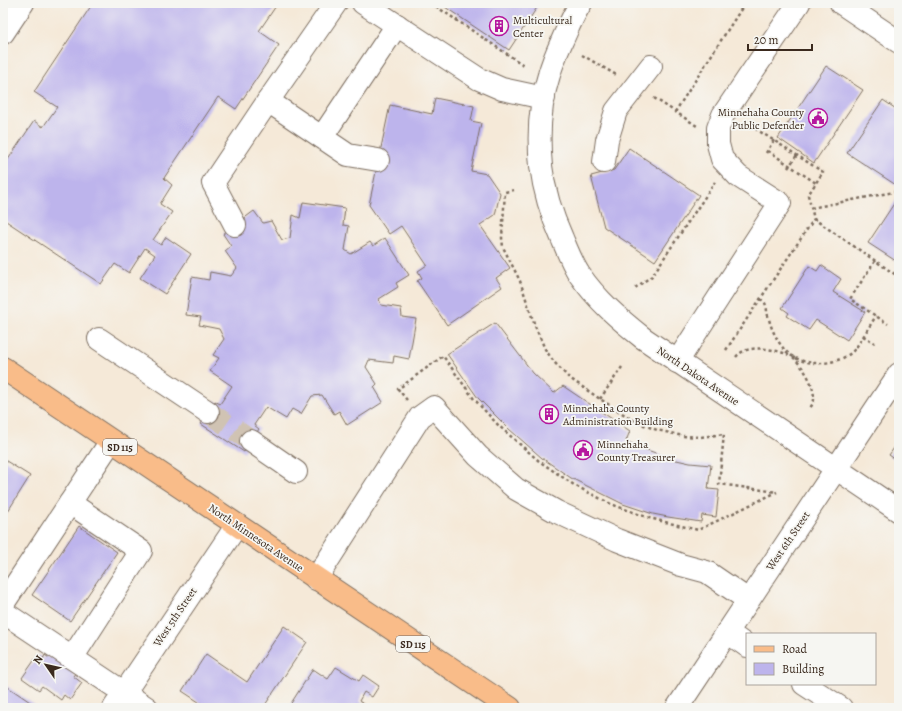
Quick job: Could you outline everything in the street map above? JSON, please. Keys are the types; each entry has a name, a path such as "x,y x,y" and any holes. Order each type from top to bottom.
{"main road":[{"name":"North Minnesota Avenue","path":"3,368 510,708"}],"street":[{"path":"3,33 23,3"},
{"path":"235,225 213,183 336,3"},
{"path":"364,3 479,79 502,89 544,98 549,74 573,14 581,3"},
{"path":"677,362 780,203 738,176 722,159 718,144 718,128 723,114 799,3"},
{"path":"841,3 899,42"},
{"path":"322,137 397,25"},
{"path":"604,162 607,140 616,111 651,66"},
{"name":"North Dakota Avenue","path":"544,98 540,136 541,166 547,195 556,225 567,252 579,273 597,297 618,318 643,338 899,511"},
{"path":"268,101 348,155 378,160"},
{"path":"99,339 208,412"},
{"name":"West 6th Street","path":"677,708 899,374"},
{"path":"316,579 420,417 434,407 478,456 516,489 557,512 617,540 681,565 707,572 748,600"},
{"path":"3,604 111,441"},
{"path":"251,442 296,472"},
{"path":"70,503 140,551 72,658"},
{"name":"West 5th Street","path":"119,700 237,525"},
{"path":"3,612 72,658 119,700 146,708"},
{"path":"727,632 746,645"},
{"path":"805,685 835,706"}],"path":[{"path":"431,3 525,66"},
{"path":"675,112 745,3"},
{"path":"727,108 736,116 823,172 808,195 814,219 899,277"},
{"path":"774,140 767,152 816,183"},
{"path":"789,167 797,155"},
{"path":"635,288 652,276 727,164"},
{"path":"420,417 398,389 443,356 474,399 499,426 538,461 574,484 611,504 649,518 698,530 777,492 719,484 724,434 701,437 683,436 657,430 636,422 568,377 554,362 545,350 537,332 520,280 504,247 502,238 505,192 514,190"},
{"path":"811,208 899,191"},
{"path":"726,350 814,219"},
{"path":"875,261 850,299 888,324"},
{"path":"760,299 765,303 773,332 781,346 800,364 805,371 810,382 814,400 810,408"},
{"path":"736,357 738,354 745,351 756,348 767,348 811,362 821,363 834,361 844,357 853,350 876,316"},
{"path":"863,336 875,343"},
{"path":"600,399 622,367"}],"building":[{"path":"93,3 278,3 259,31 279,45 236,109 218,97 164,178 172,185 160,204 172,212 153,240 161,245 166,237 191,254 165,294 140,278 155,255 145,248 129,273 115,264 101,284 3,219 3,194 5,192 3,191 3,167 34,121 43,127 57,107 34,92"},
{"name":"Multicultural Center","path":"439,3 540,3 509,50"},
{"path":"826,66 863,90 814,163 778,138"},
{"path":"435,98 474,106 471,121 481,123 471,171 487,174 500,193 495,215 480,225 510,268 496,278 502,287 447,325 417,281 422,278 418,271 427,265 401,226 389,234 369,205 390,105 432,114"},
{"path":"883,100 899,111 899,187 847,153"},
{"path":"629,148 699,195 655,261 604,227 591,176 614,170"},
{"path":"899,196 899,263 868,243"},
{"path":"303,202 345,208 343,225 349,226 345,250 351,254 370,242 373,246 385,238 409,275 396,283 398,287 379,299 381,305 401,308 402,317 416,319 409,359 394,356 393,363 369,360 366,367 377,384 374,387 383,402 347,425 339,411 334,414 322,395 312,396 301,414 292,409 286,419 266,407 254,425 259,429 244,452 201,424 215,401 220,404 232,386 210,371 219,358 213,355 224,339 219,329 199,325 201,317 186,315 192,277 209,280 210,272 231,276 237,268 225,251 231,246 223,234 254,211 263,223 271,221 282,240 290,238 293,215 300,218"},
{"path":"821,265 841,279 833,292 865,312 847,340 816,320 809,330 787,316 789,313 782,308 809,266 817,271"},
{"name":"Minnehaha County Administration Building","path":"495,323 533,373 554,393 563,386 630,431 626,441 672,459 690,463 711,465 708,489 719,490 716,517 702,515 701,522 653,514 623,504 571,478 542,458 509,429 478,398 447,354"},
{"path":"899,441 899,462 889,455"},
{"path":"3,459 30,476 3,519"},
{"path":"79,526 117,552 70,621 32,595"},
{"path":"284,626 307,642 263,708 208,708 182,691 206,654 247,682"},
{"path":"52,654 77,671 73,676 82,683 70,700 64,695 61,700 42,686 39,690 22,678 38,655 43,659 45,655 49,658"},
{"path":"336,667 359,681 363,675 379,686 372,697 364,692 359,701 369,708 288,708 313,669 328,679"},
{"path":"5,685 39,708 3,708 3,688"}],"tunnel":[{"path":"208,412 251,441"}],"place":[{"name":"Multicultural Center","path":"499,26"},
{"name":"Minnehaha County Public Defender","path":"818,118"},
{"name":"Minnehaha County Administration Building","path":"549,414"},
{"name":"Minnehaha County Treasurer","path":"583,450"}]}
